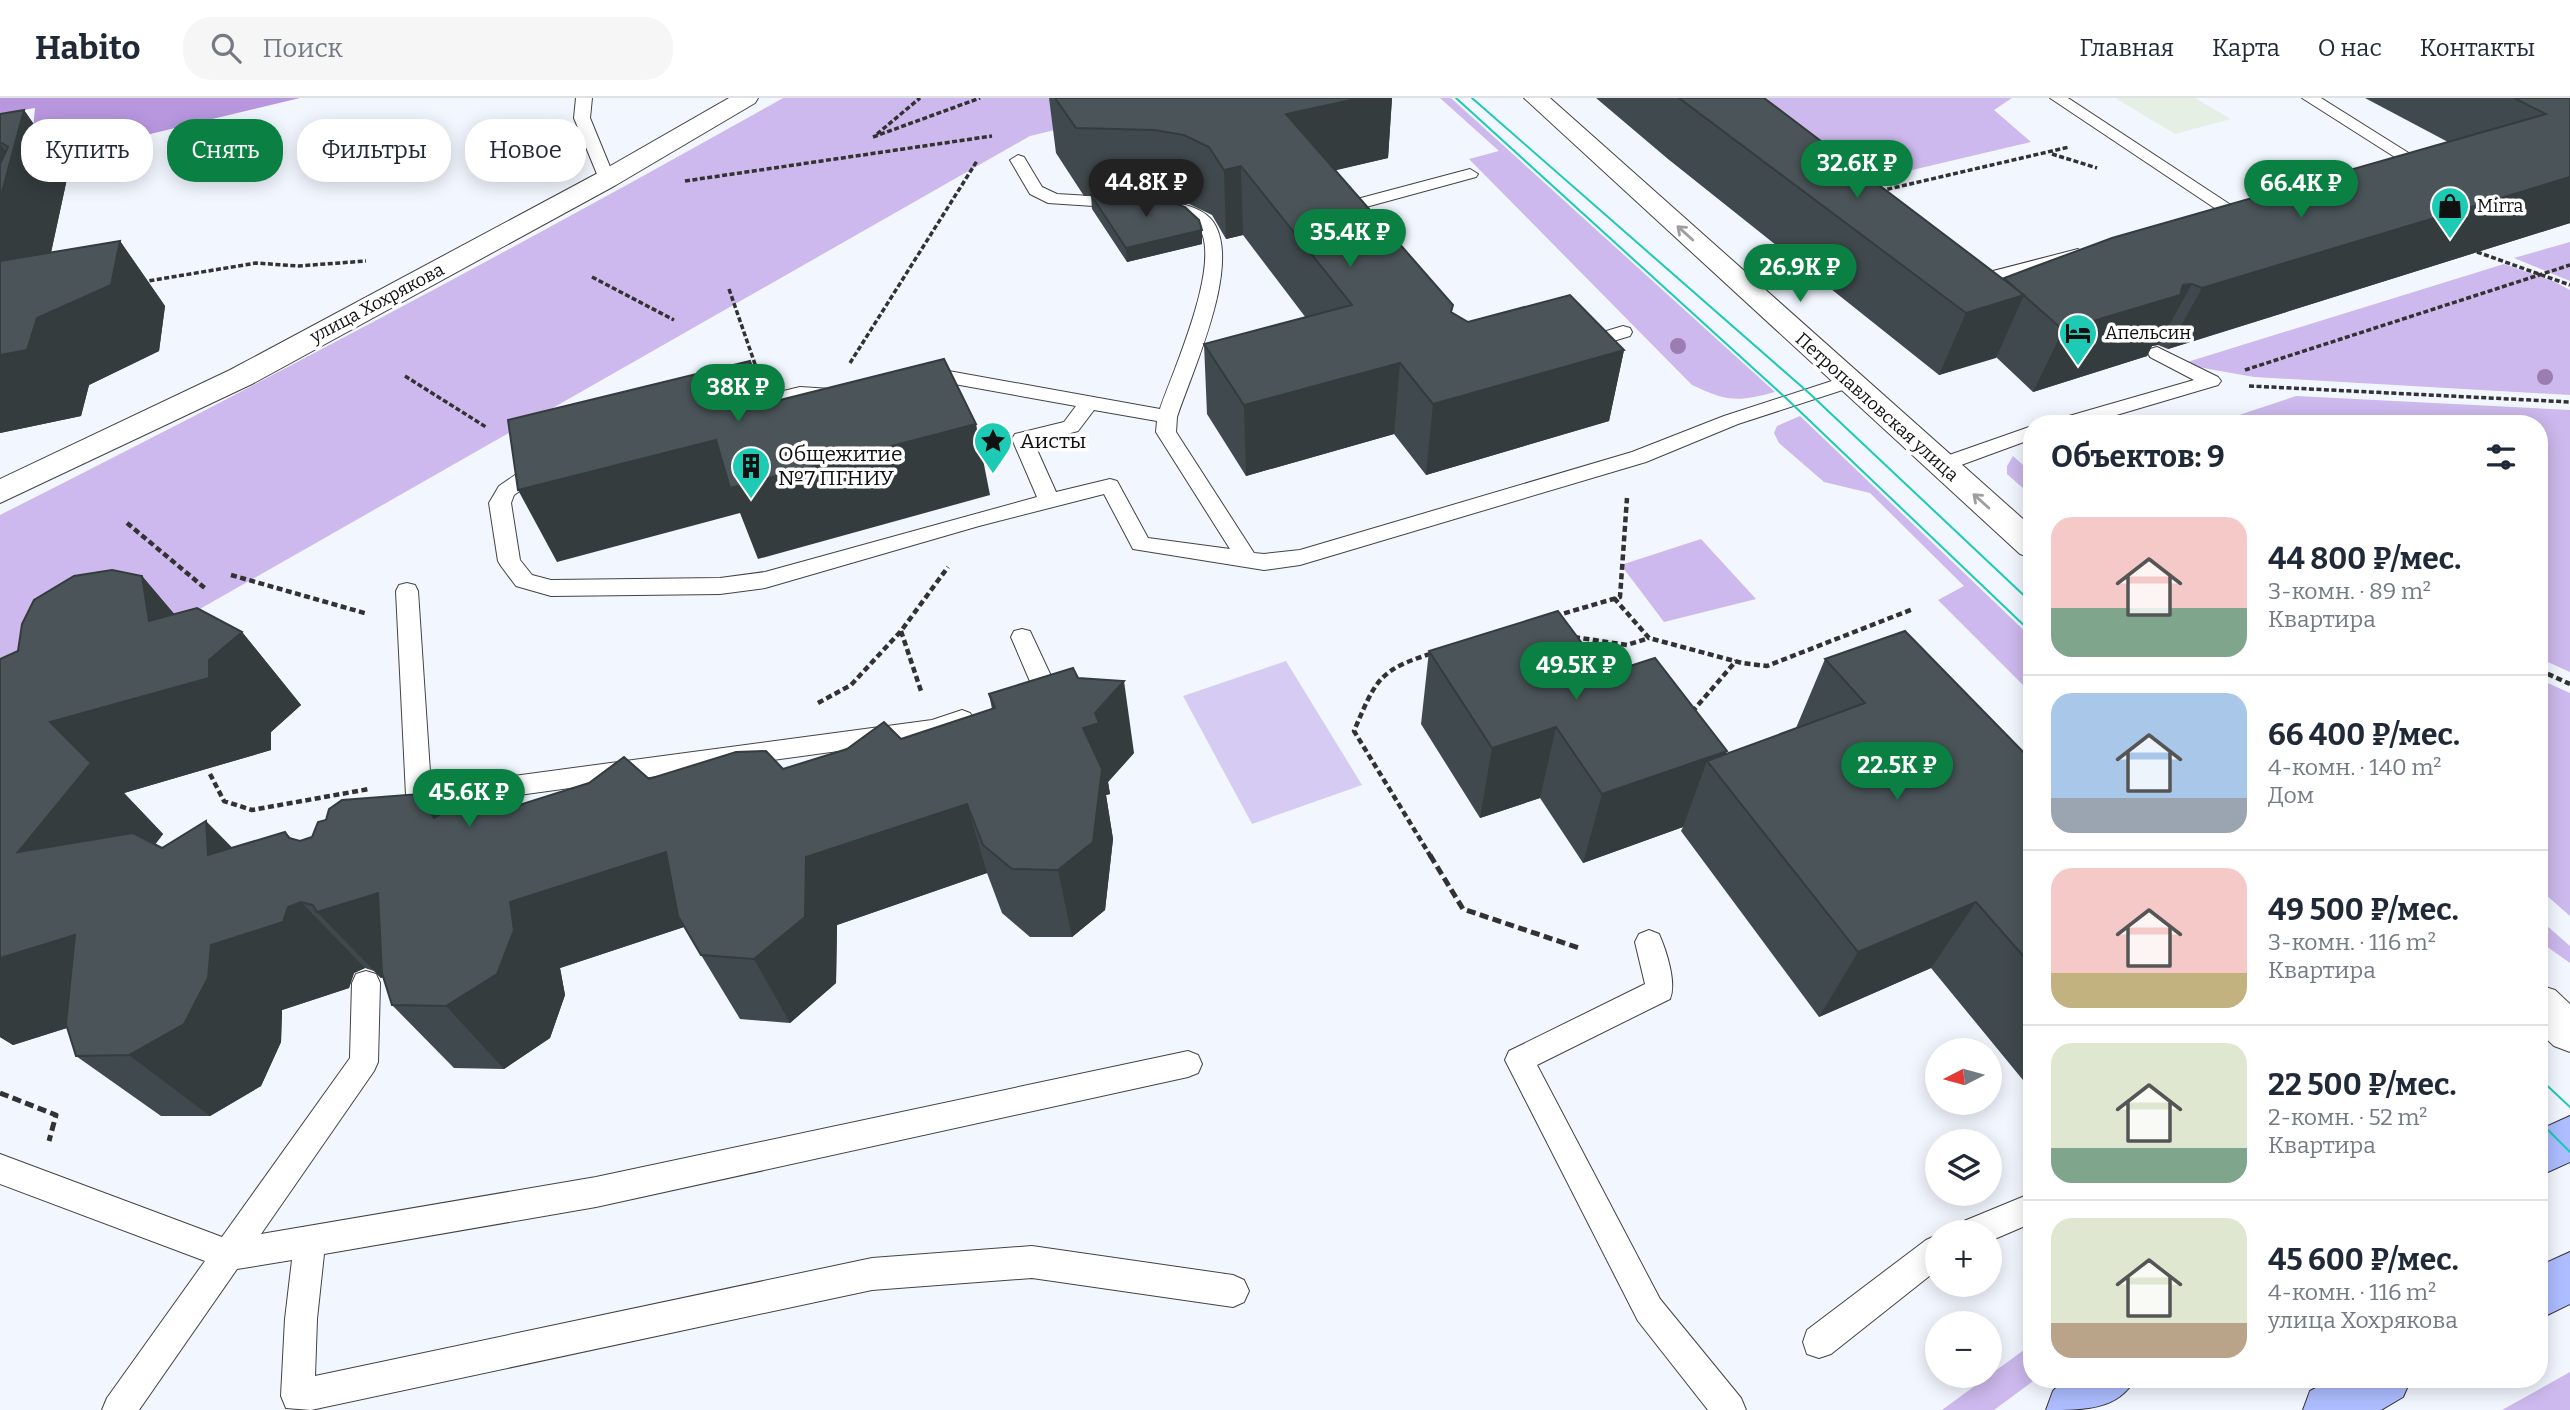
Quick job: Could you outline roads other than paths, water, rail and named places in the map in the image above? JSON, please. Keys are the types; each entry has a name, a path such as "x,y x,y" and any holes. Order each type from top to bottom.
{"main road":[{"path":"2548,1149 2570,1138"},
{"path":"2548,1289 2570,1277"},
{"path":"2072,1410 2092,1388"},
{"path":"2329,1410 2369,1388"}],"street":[{"name":"улица Хохрякова","path":"0,492 241,377 607,179 746,98"},
{"name":"Петропавловская улица","path":"1536,98 2023,538"},
{"path":"2548,1012 2570,1032"}],"lane":[{"path":"584,98 582,118 607,179"},
{"path":"2058,98 2241,211 2208,220"},
{"path":"2310,98 2415,162 2379,172"},
{"path":"1018,160 1036,190 1054,199 1172,206 1199,215 1210,229 1217,253 1212,289 1167,417 1166,432 1246,558"},
{"path":"1333,211 1470,174"},
{"path":"1945,289 2089,251"},
{"path":"1558,351 1623,332"},
{"path":"2093,415 2211,381 2157,353"},
{"path":"909,380 932,374 1167,417"},
{"path":"563,453 506,491 500,503 509,561 524,581 551,588 720,586 765,580 980,518 1110,486 1141,544 1264,562 1300,557 1639,457 1731,420 1848,382"},
{"path":"716,412 800,393 862,391"},
{"path":"1049,502 1022,439 1071,427 1089,403"},
{"path":"1942,466 2023,435"},
{"path":"407,592 419,799"},
{"path":"1009,704 1046,691 1022,637"},
{"path":"387,825 419,799 933,729 983,712"},
{"path":"1649,942 1660,990 1519,1060 1649,1310 1729,1410"},
{"path":"120,1410 364,1062 366,983"},
{"path":"0,1169 229,1255 596,1192 1188,1064"},
{"path":"2002,1221 2023,1212"},
{"path":"310,1242 301,1319 298,1396 872,1275 1032,1262 1233,1291"},
{"path":"1819,1342 1925,1260"}],"tram line":[{"path":"1456,98 1788,400 2023,624"},
{"path":"1472,98 1809,393 2023,595"},
{"path":"2548,1086 2570,1107"},
{"path":"2548,1130 2570,1152"}],"place":[{"name":"Mirra","path":"2450,240"},
{"name":"Апельсин","path":"2078,367"},
{"name":"Аисты","path":"993,475"},
{"name":"Общежитие №7 ПГНИУ","path":"751,500"}]}
